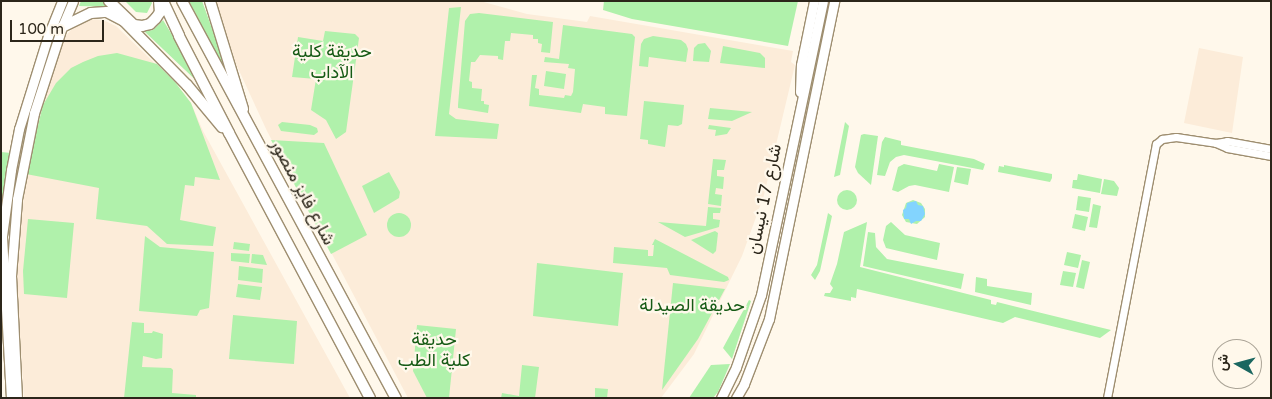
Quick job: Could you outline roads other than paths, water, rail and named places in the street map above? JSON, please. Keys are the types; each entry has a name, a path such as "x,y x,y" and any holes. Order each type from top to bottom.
{"highway":[{"path":"109,1 134,24 142,26 150,24 156,18 160,12 161,1"},
{"path":"161,1 370,398"},
{"name":"شارع فايز منصور","path":"182,1 396,398"},
{"path":"210,1 237,84 245,119"},
{"path":"62,27 91,13 107,12 124,21 187,85 207,111 229,133"}],"main road":[{"path":"11,398 2,236 11,170 20,129 48,36 62,1"},
{"path":"17,398 10,276 17,199 34,112 62,27 74,1"},
{"path":"801,102 801,65 814,1"},
{"name":"شارع 17 نيسان","path":"721,398 736,367 760,295 823,1"},
{"name":"شارع 17 نيسان","path":"736,398 744,384 769,319 834,1"},
{"path":"820,71 826,60 839,1"}],"street":[{"path":"1107,398 1156,144 1168,137 1216,143 1227,148 1271,156"},
{"path":"1216,143 1227,141 1271,149"}],"water":[{"path":"916,201 918,205 923,206 925,214 921,221 911,224 909,219 904,219 903,210 906,208 907,203"}],"park label":[{"name":"حديقة كلية الآداب","path":"332,62"},
{"name":"حديقة الصيدلة","path":"692,305"},
{"name":"حديقة كلية الطب","path":"434,350"}]}
